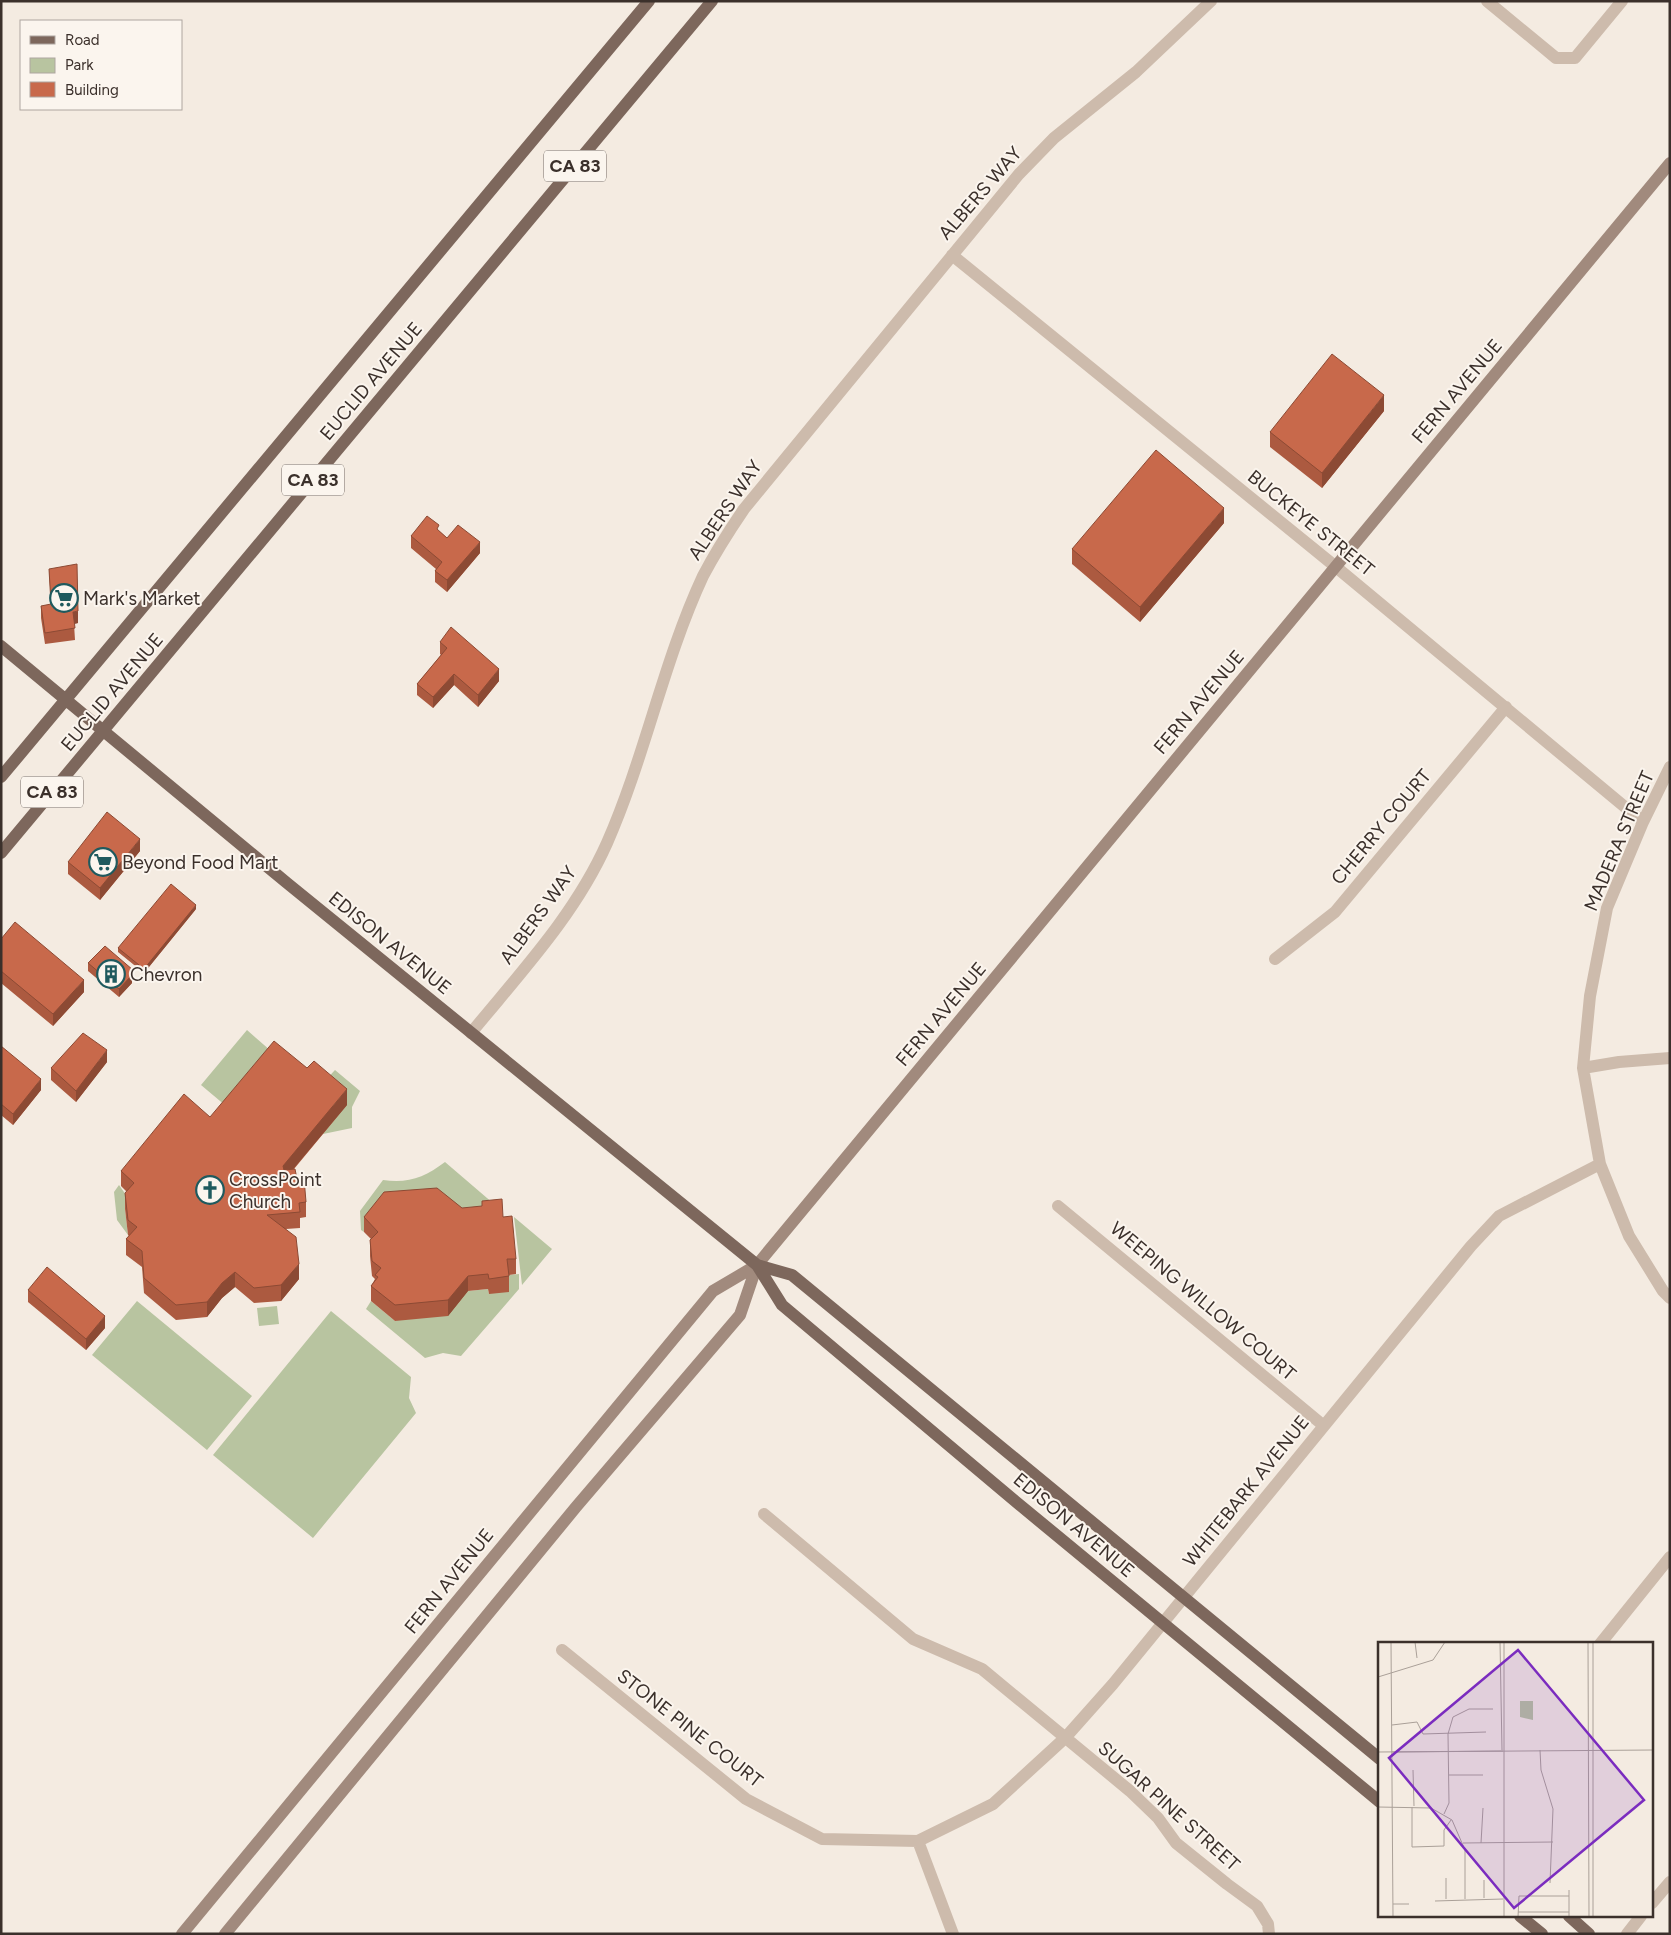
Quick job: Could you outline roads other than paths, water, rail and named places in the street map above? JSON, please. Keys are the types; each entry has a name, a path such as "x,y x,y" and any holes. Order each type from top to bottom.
{"main road":[{"name":"EUCLID AVENUE","path":"1,777 648,1"},
{"name":"EUCLID AVENUE","path":"1,853 712,1"},
{"name":"EDISON AVENUE","path":"1,646 103,732 757,1266 782,1305 1162,1623 1378,1800"},
{"name":"EDISON AVENUE","path":"757,1266 792,1275 1378,1757"},
{"path":"1522,1918 1542,1934"},
{"path":"1571,1918 1589,1934"}],"street":[{"name":"ALBERS WAY","path":"471,1033 556,928 589,878 620,811 689,610 703,576 721,544 767,478 1019,174 1054,138 1136,72 1211,1"},
{"path":"1487,1 1556,58 1575,58 1622,1"},
{"name":"FERN AVENUE","path":"182,1934 713,1292 757,1266 1670,163"},
{"name":"BUCKEYE STREET","path":"952,255 1336,567 1643,822"},
{"name":"CHERRY COURT","path":"1275,959 1335,912 1506,708"},
{"name":"MADERA STREET","path":"1670,767 1643,822 1607,908 1590,996 1584,1068 1600,1164 1629,1236 1663,1291 1670,1298"},
{"path":"1584,1068 1619,1062 1670,1058"},
{"name":"WHITEBARK AVENUE","path":"918,1841 992,1804 1065,1738 1162,1623 1471,1246 1499,1216 1600,1164"},
{"name":"WEEPING WILLOW COURT","path":"1058,1206 1324,1426"},
{"name":"FERN AVENUE","path":"225,1934 612,1463 740,1315 757,1266"},
{"name":"SUGAR PINE STREET","path":"764,1514 913,1639 982,1669 1151,1811 1176,1843 1226,1884 1257,1906 1268,1929"},
{"path":"1602,1642 1670,1557"},
{"name":"STONE PINE COURT","path":"562,1650 746,1799 822,1838 918,1841"},
{"path":"918,1841 953,1934"},
{"path":"1654,1901 1670,1882"},
{"path":"1627,1934 1639,1918"}],"place":[{"name":"Mark's Market","path":"64,598"},
{"name":"Beyond Food Mart","path":"103,862"},
{"name":"Chevron","path":"111,974"},
{"name":"CrossPoint Church","path":"210,1190"}]}
